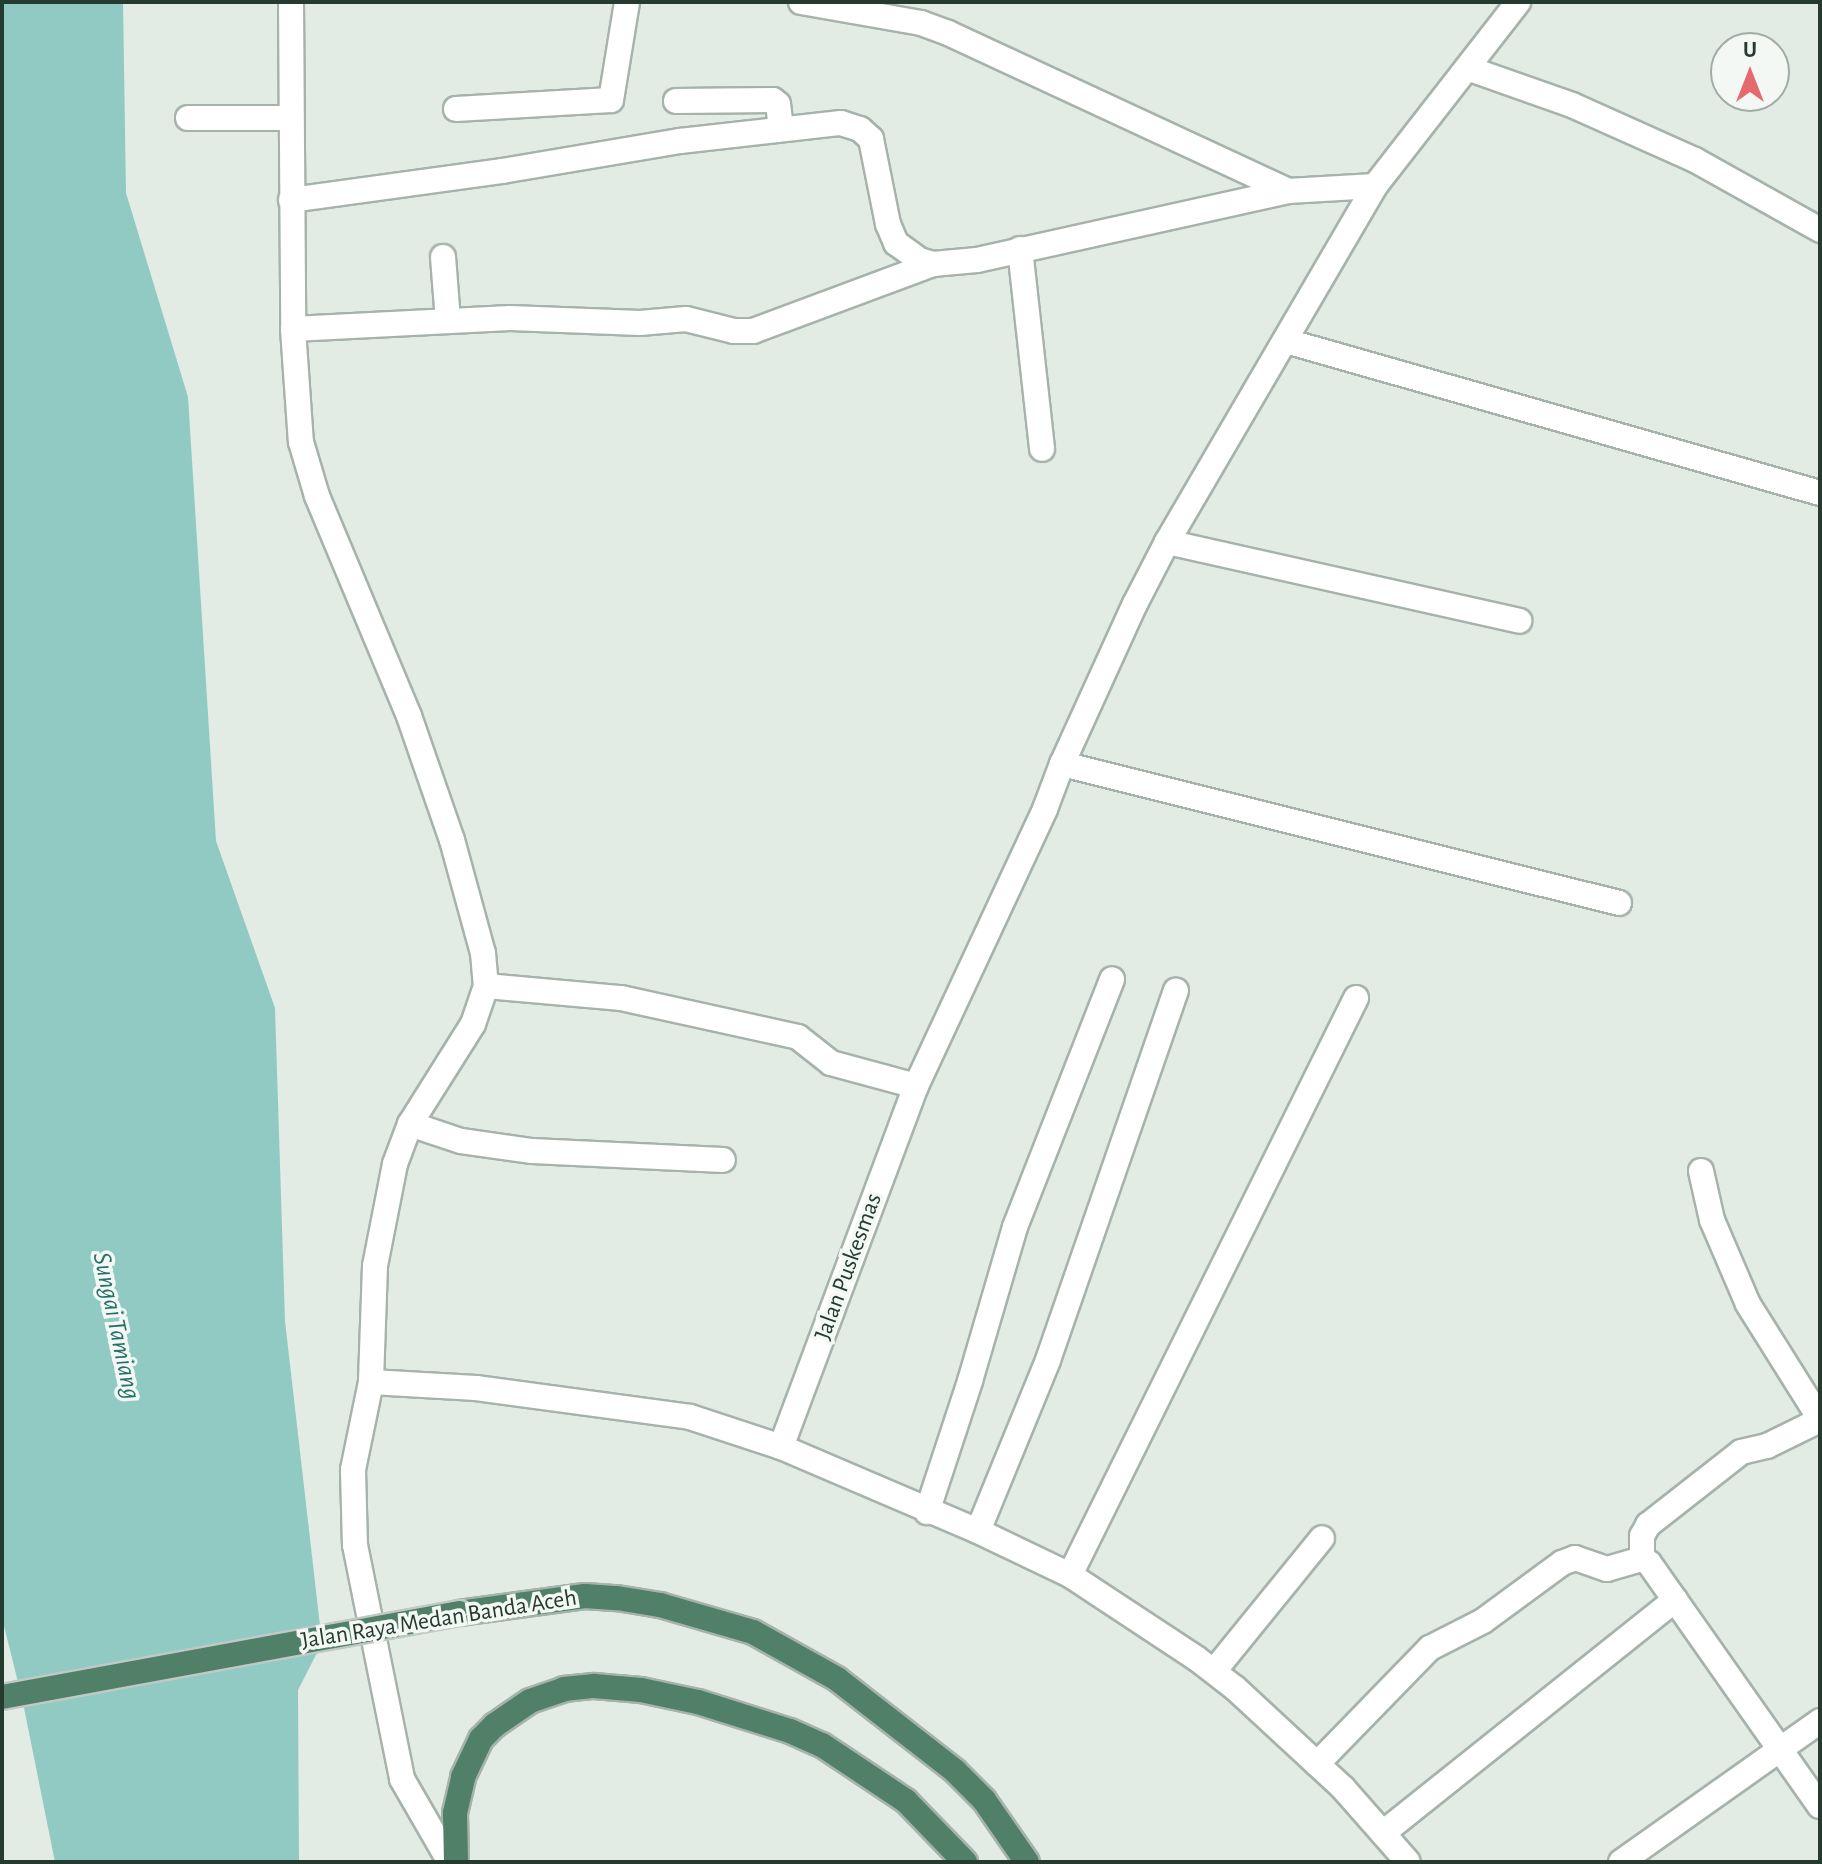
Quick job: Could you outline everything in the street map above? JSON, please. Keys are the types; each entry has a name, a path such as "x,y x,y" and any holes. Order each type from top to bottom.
{"highway":[{"name":"Jalan Raya Medan Banda Aceh","path":"2,1697 459,1613 585,1596 617,1598 672,1608 753,1632 837,1679 955,1771 984,1800 1027,1862"},
{"path":"456,1862 455,1813 463,1777 481,1739 495,1725 530,1701 564,1689 594,1686 641,1690 698,1702 790,1731 822,1745 906,1801 965,1862"}],"street":[{"path":"291,2 289,118 293,329 297,411 308,467 423,757 476,927 486,986 473,1024 410,1124 386,1202 375,1266 371,1382 353,1470 355,1545 402,1779 450,1862"},
{"path":"456,109 611,100 627,2"},
{"path":"801,2 921,23 948,33 1288,191"},
{"name":"Jalan Puskesmas","path":"781,1447 916,1086 1167,542 1375,186 1518,2"},
{"path":"1467,68 1572,105 1695,160 1820,230"},
{"path":"676,101 773,100 778,104 781,128"},
{"path":"188,118 289,118"},
{"path":"291,200 781,128 841,123 860,129 871,139 888,224 896,243 919,260 933,264"},
{"path":"293,329 510,318 640,323 686,319 734,331 753,331 933,264 977,260 1288,191 1375,186"},
{"path":"1020,249 1042,449"},
{"path":"443,257 448,321"},
{"path":"1286,341 1820,493"},
{"path":"1167,542 1519,621"},
{"path":"1062,764 1619,903"},
{"path":"927,1512 970,1381 1015,1227 1112,979"},
{"path":"486,986 621,998 790,1035 805,1040 831,1063 916,1086"},
{"path":"978,1531 1048,1360 1176,991"},
{"path":"1070,1575 1356,998"},
{"path":"410,1124 461,1141 532,1151 723,1160"},
{"path":"1642,1559 1642,1536 1648,1525 1741,1452 1767,1446 1820,1419 1748,1304 1712,1220 1701,1171"},
{"path":"371,1382 476,1388 690,1417 781,1447 927,1512 978,1531 1070,1575 1214,1671 1317,1764 1408,1862"},
{"path":"1214,1671 1322,1538"},
{"path":"1317,1764 1430,1648 1483,1621 1562,1563 1582,1558 1607,1569 1642,1559 1649,1563 1820,1806"},
{"path":"1383,1833 1675,1600"},
{"path":"1621,1862 1820,1721"}],"water":[{"name":"Sungai Tamiang","path":"2,2 123,2 126,193 188,397 216,841 275,1008 285,1321 322,1643 298,1690 299,1862 55,1862 22,1698 2,1618"}]}
